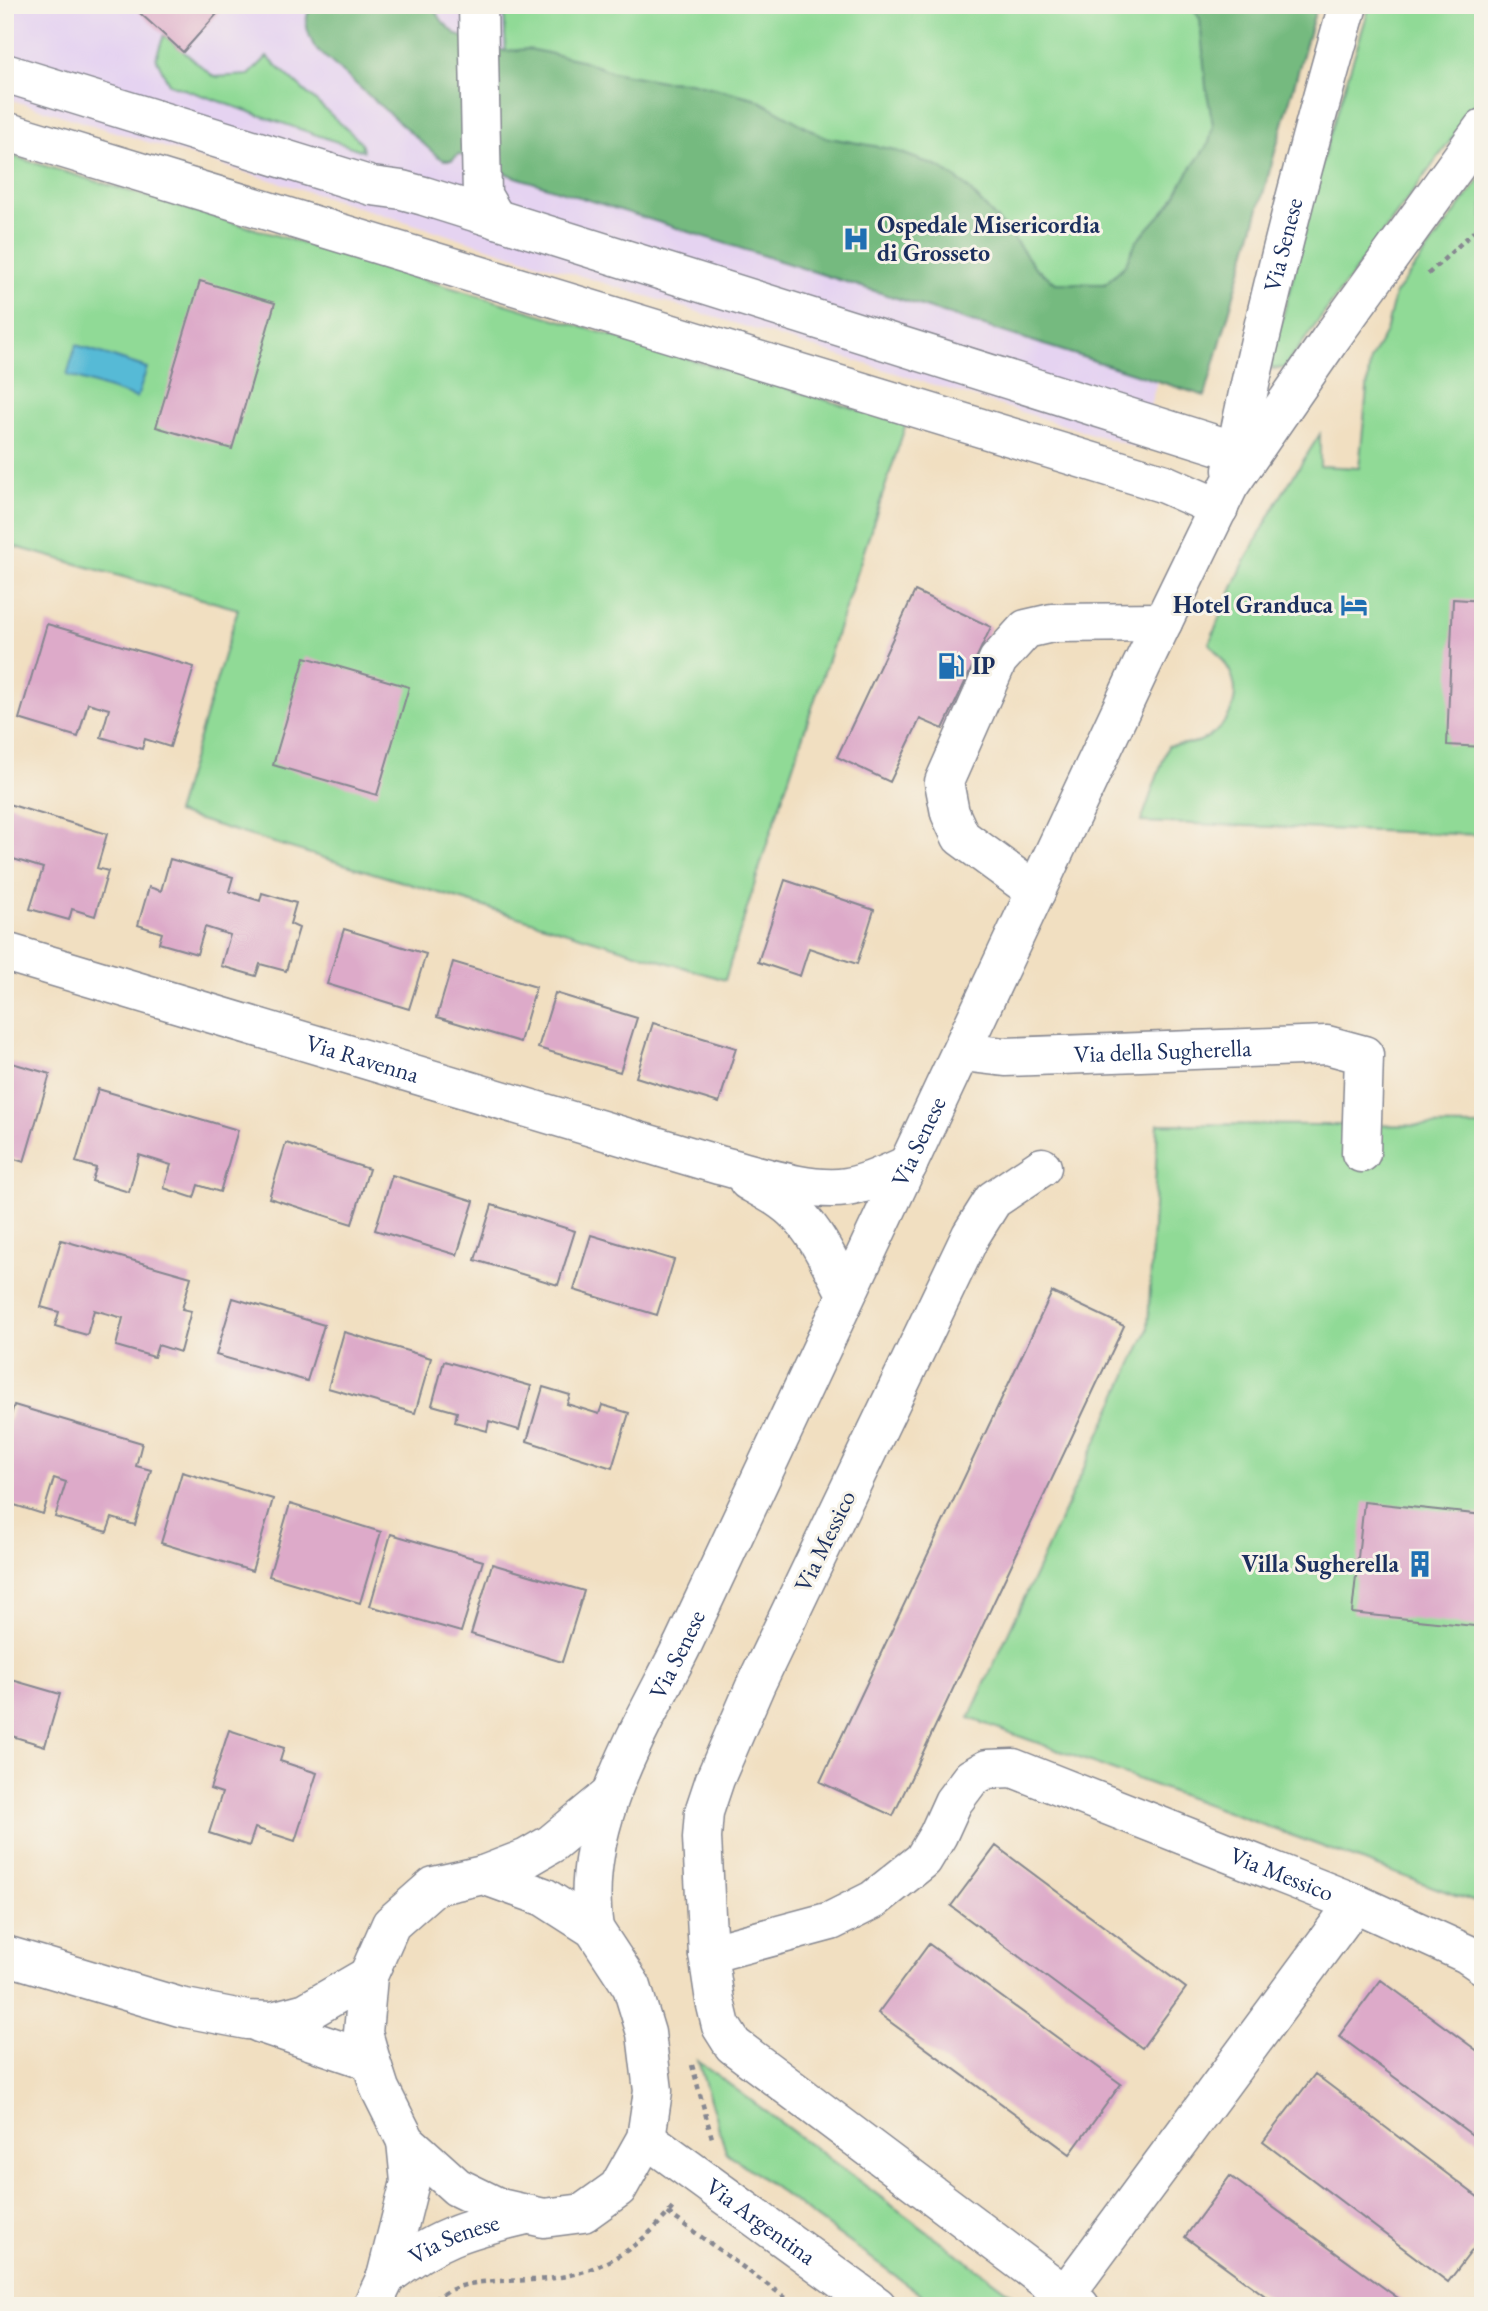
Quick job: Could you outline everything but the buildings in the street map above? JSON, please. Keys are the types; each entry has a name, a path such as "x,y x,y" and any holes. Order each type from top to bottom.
{"street":[{"path":"478,5 482,195 496,219"},
{"name":"Via Senese","path":"1228,482 1304,162 1348,5"},
{"path":"5,47 364,164 402,190"},
{"path":"5,73 372,186 402,190 496,219 1228,482"},
{"name":"Via Senese","path":"594,1929 590,1904 592,1862 609,1796 962,1052 1228,482 1483,128"},
{"path":"5,131 1162,482 1228,482"},
{"path":"1036,892 961,837 950,813 944,782 999,660 1026,629 1052,623 1163,622"},
{"name":"Via Ravenna","path":"5,952 719,1165 806,1185 834,1188 863,1183 908,1165"},
{"name":"Via della Sugherella","path":"962,1052 1004,1057 1327,1045 1364,1055 1361,1153"},
{"name":"Via Ravenna","path":"719,1165 774,1195 799,1216 846,1293"},
{"name":"Via Messico","path":"1042,1167 993,1200 971,1235 756,1684 720,1768 704,1812 702,1838 708,1954 721,2026 733,2045 1073,2300 1355,1903"},
{"name":"Via Messico","path":"708,1954 831,1921 873,1900 922,1860 938,1835 953,1802 971,1778 987,1769 1013,1769 1355,1903 1467,1954 1483,1965"},
{"name":"Via Senese","path":"379,2291 410,2182 406,2141 380,2089 363,2034 368,1976 391,1924 434,1886 483,1875 551,1844 609,1796"},
{"path":"406,2141 457,2187 500,2208 544,2218 583,2213 618,2188 646,2138 653,2091 646,2034 632,1987 594,1929 544,1897 483,1875"},
{"path":"5,1955 180,2007 247,2020 371,2061"},
{"path":"247,2020 272,2021 306,2012 368,1976"},
{"name":"Via Argentina","path":"646,2138 877,2306"},
{"name":"Via Senese","path":"379,2291 414,2255 443,2238 528,2214"}],"path":[{"path":"668,2213 797,2306"}],"shaded area":[{"name":"Ospedale Misericordia di Grosseto","path":"5,5 1317,5 1205,396 1157,381 1138,448 5,98"}],"green space":[{"path":"313,5 431,5 457,35 505,51 529,49 581,60 612,72 662,81 690,82 754,98 824,137 891,149 941,168 965,185 1011,235 1035,267 1056,283 1105,284 1125,265 1136,242 1172,202 1187,174 1209,143 1213,125 1206,87 1200,19 1191,5 1317,5 1205,396 510,175 459,154 452,160 444,160 315,48 308,32 307,21"},
{"name":"Ospedale Misericordia di Grosseto","path":"504,5 1317,5 1205,396 510,175"},
{"path":"1370,5 1483,5 1483,96 1284,368 1273,369 1270,366 1326,148"},
{"path":"164,35 214,77 249,75 267,57 361,142 363,151 169,84 156,58"},
{"path":"5,154 906,424 767,844 725,980 176,813 238,609 5,544"},
{"name":"Hotel Granduca","path":"1483,175 1483,835 1141,822 1168,746 1193,743 1208,737 1223,724 1232,708 1235,689 1233,679 1209,643 1242,567 1279,499 1320,434 1320,466 1359,468 1370,360 1386,332 1395,294"},
{"path":"1158,1124 1483,1126 1483,1905 969,1718 1148,1329"},
{"path":"698,2061 1027,2306 937,2306 726,2152"}],"water":[{"path":"76,345 147,368 137,398 67,375"}],"place":[{"name":"Ospedale Misericordia di Grosseto","path":"856,239"},
{"name":"Hotel Granduca","path":"1354,605"},
{"name":"IP","path":"951,666"},
{"name":"Villa Sugherella","path":"1420,1564"}]}
